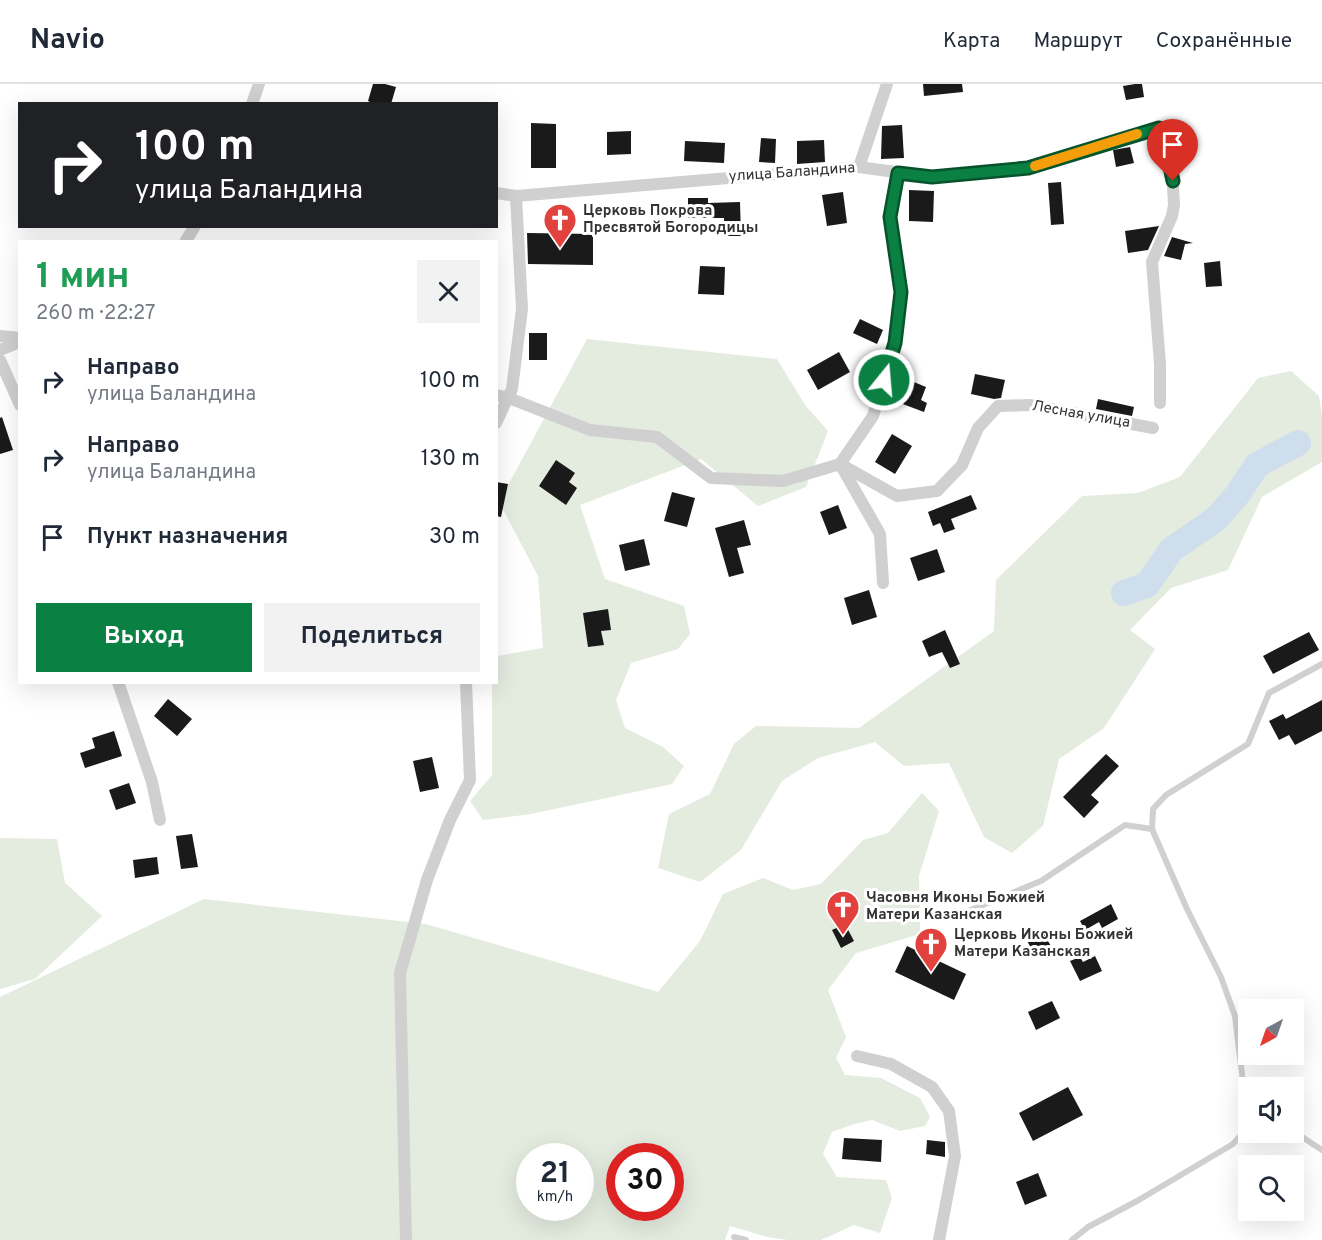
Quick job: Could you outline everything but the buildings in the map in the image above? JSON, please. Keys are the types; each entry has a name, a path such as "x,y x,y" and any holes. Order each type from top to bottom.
{"street":[{"path":"253,102 259,84"},
{"path":"859,167 887,84"},
{"name":"улица Баландина","path":"498,193 516,196 859,167 932,177 1028,168 1159,128 1172,168 1174,205 1172,216 1152,262 1160,364 1160,403"},
{"path":"502,396 590,430 657,437 711,478 783,481 840,464 873,416 895,343 901,292 890,217 898,173"},
{"path":"498,414 502,396 512,389 522,309 516,196"},
{"path":"0,336 18,340"},
{"path":"0,350 18,341"},
{"path":"0,360 18,400"},
{"name":"Лесная улица","path":"840,464 897,496 937,491 962,465 978,428 998,406 1030,405 1153,428"},
{"path":"840,464 880,534 882,583"},
{"path":"119,684 152,782 160,820"},
{"path":"406,1240 400,973 427,880 450,820 470,780 466,684"},
{"path":"857,1056 891,1064 932,1088 949,1111 955,1156 939,1240"}],"lane":[{"path":"1243,1077 1235,1016 1221,977 1187,909 1152,829 1152,809 1166,795 1248,744 1269,693 1322,664"},
{"path":"961,914 1041,881 1125,825 1152,829"},
{"path":"1304,1138 1322,1150"},
{"path":"1072,1240 1088,1227 1137,1201 1233,1144 1238,1139"},
{"path":"734,1237 746,1240"}],"shaded area":[{"path":"587,339 777,359 805,405 828,431 806,487 758,506 701,459 580,505 605,579 684,606 690,634 678,649 631,663 616,700 625,728 663,747 684,766 672,784 531,814 483,820 470,801 492,775 492,684 498,684 498,656 543,648 538,576 499,502"},
{"path":"1291,371 1319,396 1322,416 1322,462 1262,497 1228,570 1171,588 1130,630 1155,649 1104,728 1059,759 1043,826 1012,853 984,837 949,763 904,766 875,742 818,758 782,781 741,850 700,882 658,868 669,814 710,794 734,744 756,726 859,728 994,631 996,580 1082,496 1138,493 1180,477 1258,378"},
{"path":"922,793 939,811 919,876 920,934 856,953 828,990 846,1037 836,1058 845,1075 881,1078 920,1098 930,1117 925,1126 900,1131 872,1120 832,1132 823,1154 837,1177 886,1180 892,1198 880,1233 854,1225 821,1240 788,1240 767,1237 730,1226 725,1240 0,1240 0,997 204,899 426,924 658,992 700,941 723,894 763,878 793,890 821,884 863,840 888,833"},
{"path":"0,838 57,839 65,883 102,916 35,979 0,989"}],"waterway":[{"path":"1124,593 1147,585 1171,550 1216,519 1237,495 1257,465 1298,443"}],"slow traffic":[{"path":"1035,166 1137,134"}],"place":[{"name":"Церковь Покрова Пресвятой Богородицы","path":"560,249"},
{"name":"Часовня Иконы Божией Матери Казанская","path":"843,936"},
{"name":"Церковь Иконы Божией Матери Казанская","path":"931,973"}],"route":[{"path":"884,380 895,343 901,292 890,217 898,173 932,177 1028,168 1159,128 1172,168 1173,181"}]}
